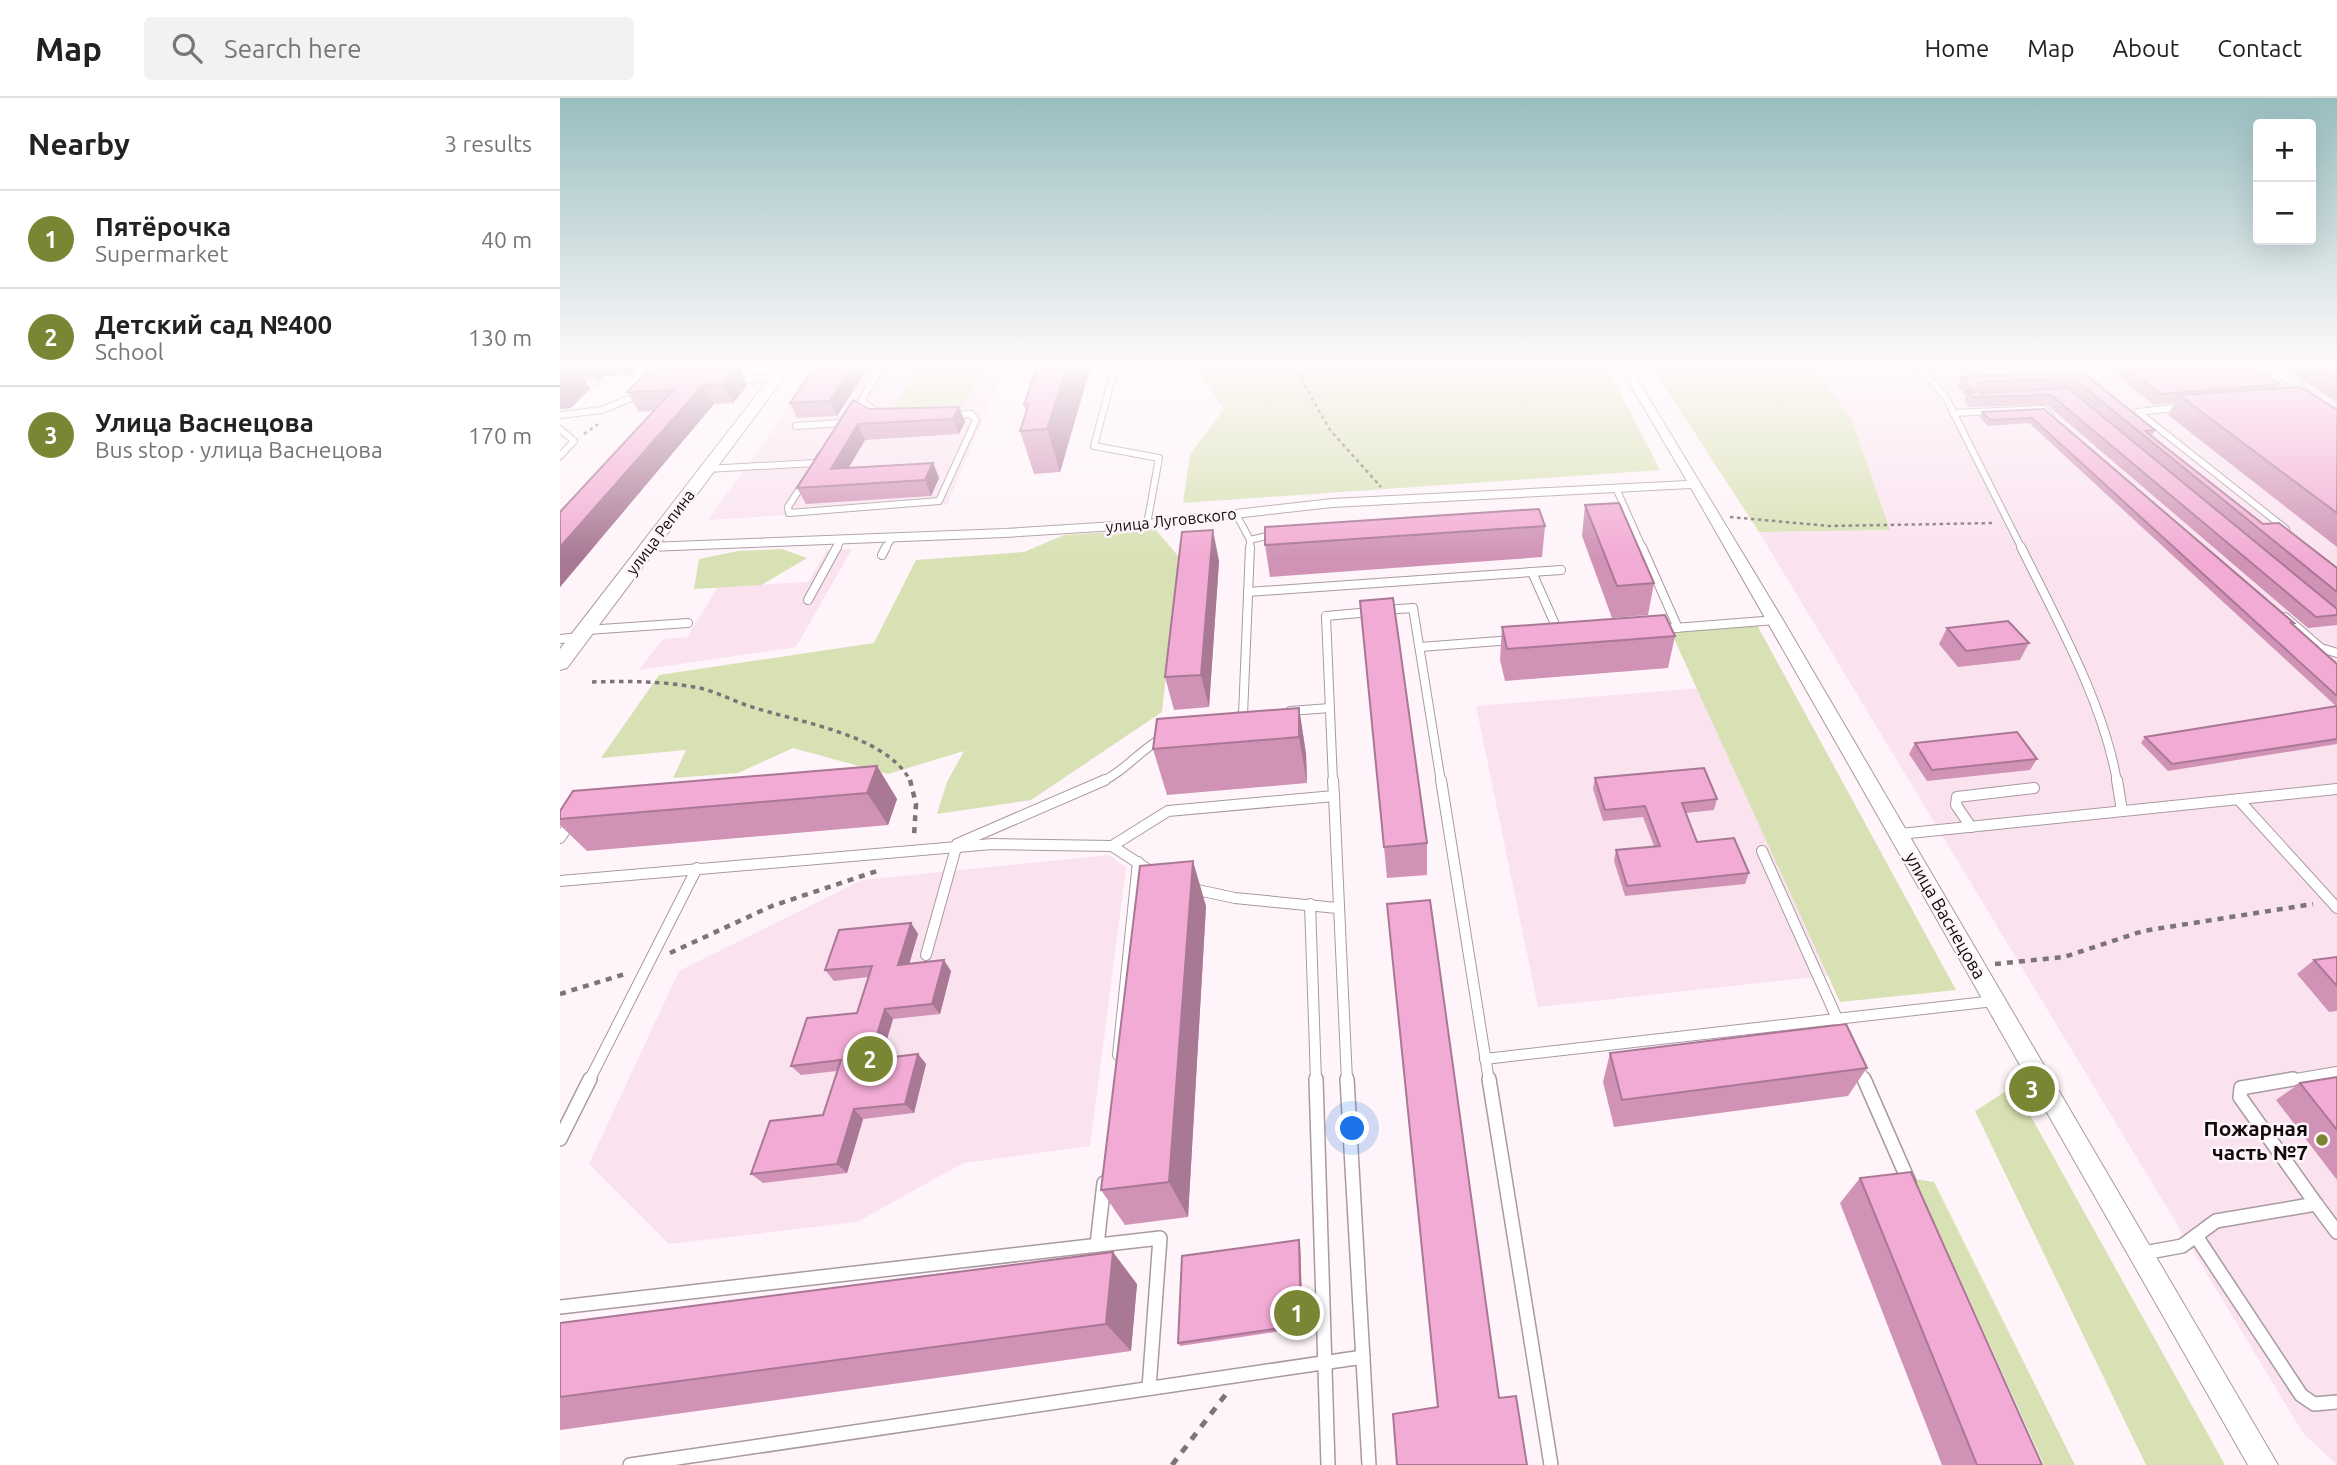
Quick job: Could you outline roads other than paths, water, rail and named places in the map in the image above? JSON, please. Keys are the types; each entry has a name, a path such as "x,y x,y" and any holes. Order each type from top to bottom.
{"street":[{"name":"улица Репина","path":"560,663 737,431"},
{"name":"улица Васнецова","path":"1663,431 1776,620 2264,1465"},
{"name":"улица Луговского","path":"648,547 892,538 1147,524 1391,500 1694,484"}],"lane":[{"path":"560,456 573,441 562,431"},
{"path":"822,453 788,507 789,513 933,503 942,497 971,431"},
{"path":"1098,431 1094,446 1159,458 1147,524"},
{"path":"1962,431 2054,614 2111,744 2122,810"},
{"path":"2162,431 2294,535"},
{"path":"707,470 816,463"},
{"path":"1616,488 1678,628"},
{"path":"1236,514 1250,540 1243,715"},
{"path":"1618,518 1629,517"},
{"path":"1250,540 1263,535 1286,533"},
{"path":"882,555 892,538"},
{"path":"808,600 842,540"},
{"path":"1248,592 1561,570"},
{"path":"1532,572 1560,636"},
{"path":"1369,1465 1337,908 1326,616 1413,608 1551,1465"},
{"path":"2280,612 2321,648 2337,653"},
{"path":"1652,629 1776,620"},
{"path":"560,639 582,634 688,623"},
{"path":"1548,637 1573,635"},
{"path":"1420,647 1522,639"},
{"path":"1280,712 1330,708"},
{"path":"1231,718 1255,714"},
{"path":"957,844 1112,777 1146,747 1171,733"},
{"path":"1970,827 1956,805 1956,797 2034,788"},
{"path":"1900,834 2337,789"},
{"path":"1112,846 1168,811 1334,796"},
{"path":"2238,799 2334,904"},
{"path":"560,838 574,817"},
{"path":"926,955 957,844"},
{"path":"560,881 957,844 1112,846 1159,877"},
{"path":"1762,850 1848,1044"},
{"path":"1116,1067 1138,862"},
{"path":"560,1139 698,868"},
{"path":"1185,886 1236,898 1337,908"},
{"path":"1310,904 1328,1465"},
{"path":"1486,1059 1994,1001"},
{"path":"1854,1057 1916,1197"},
{"path":"2337,1072 2241,1088 2239,1097 2337,1232"},
{"path":"1097,1245 1105,1177"},
{"path":"2141,1253 2182,1246 2216,1221 2316,1204"},
{"path":"2196,1236 2301,1395 2314,1404 2337,1402"},
{"path":"560,1307 1160,1238 1149,1388"},
{"path":"630,1465 1363,1357"}],"place":[{"name":"Детский сад №400","path":"870,1059"},
{"name":"Улица Васнецова","path":"2032,1089"},
{"name":"Пожарная часть №7","path":"2322,1140"},
{"name":"Пятёрочка","path":"1297,1313"}]}
